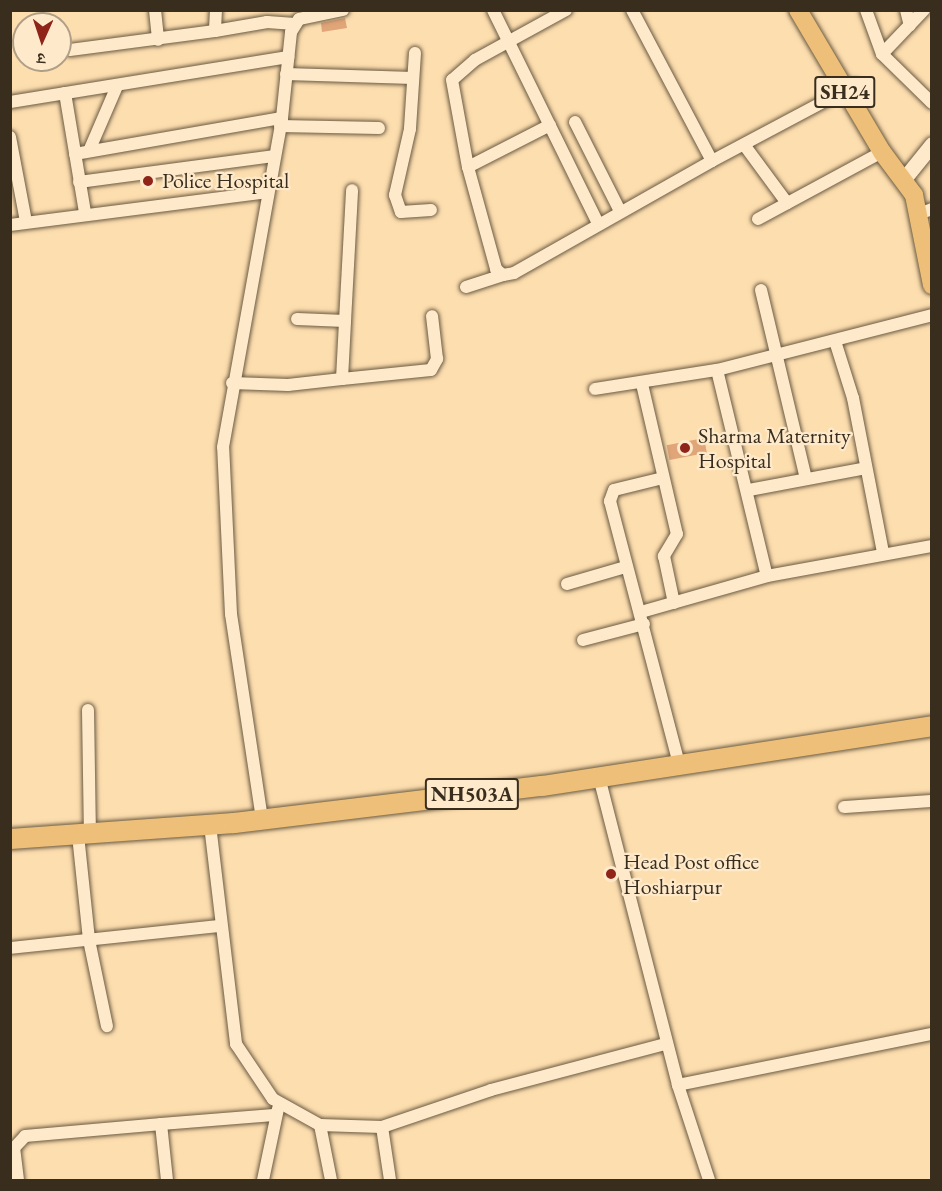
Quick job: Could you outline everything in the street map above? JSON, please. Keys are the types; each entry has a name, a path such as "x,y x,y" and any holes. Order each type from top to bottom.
{"highway":[{"name":"NH503A","path":"10,839 210,825 262,819 599,777 932,726"}],"main road":[{"name":"SH24","path":"798,10 893,148 900,175"},
{"name":"SH24","path":"812,10 882,152 914,195 932,285"},
{"path":"914,195 929,215"}],"street":[{"path":"155,10 158,40"},
{"path":"215,31 216,10"},
{"path":"72,50 158,40 343,10"},
{"path":"494,10 598,223"},
{"path":"503,275 496,270 468,167 452,80 508,41 566,10"},
{"path":"632,10 712,161"},
{"path":"866,10 882,54 932,103"},
{"path":"906,10 910,26"},
{"path":"882,54 924,10"},
{"path":"262,819 231,614 222,490 232,383 266,192 281,122 288,57 298,18"},
{"path":"415,53 411,129 397,177 395,202 401,212 431,210"},
{"path":"10,102 288,57"},
{"path":"286,74 413,78"},
{"path":"89,151 117,86"},
{"path":"466,287 514,273 598,223 850,88"},
{"path":"65,93 85,213"},
{"path":"75,154 281,122 379,128"},
{"path":"575,122 620,211"},
{"path":"468,167 550,125"},
{"path":"10,137 26,222"},
{"path":"900,175 932,144"},
{"path":"745,146 787,203"},
{"path":"758,219 882,152"},
{"path":"79,182 273,156"},
{"path":"342,379 352,190"},
{"path":"10,225 85,213 266,192"},
{"path":"761,290 806,479"},
{"path":"595,389 642,384 717,370 776,357 932,315"},
{"path":"232,383 288,385 431,370 437,359 432,316"},
{"path":"297,319 345,321"},
{"path":"835,341 866,468 883,553"},
{"path":"717,370 749,490 766,576"},
{"path":"642,384 677,534 664,556 674,603"},
{"path":"749,490 866,468"},
{"path":"663,478 610,495 625,567 642,618 679,764"},
{"path":"583,640 642,618 674,603 766,576 883,553 932,546"},
{"path":"567,584 625,567"},
{"path":"88,711 84,835 89,940 107,1026"},
{"path":"599,777 665,1044 709,1180"},
{"path":"844,807 932,801"},
{"path":"210,825 220,926 236,1044 277,1111 263,1180"},
{"path":"10,948 220,926"},
{"path":"678,1085 932,1034"},
{"path":"18,1180 14,1148 25,1136 277,1111 320,1125 382,1127 491,1090 665,1044"},
{"path":"161,1124 167,1180"},
{"path":"320,1125 331,1180"},
{"path":"382,1127 390,1180"}],"building":[{"path":"345,18 347,28 322,32 321,23"},
{"path":"704,438 707,453 670,460 667,445"}],"place":[{"name":"Police Hospital","path":"148,181"},
{"name":"Sharma Maternity Hospital","path":"685,448"},
{"name":"Head Post office Hoshiarpur","path":"611,874"}]}
